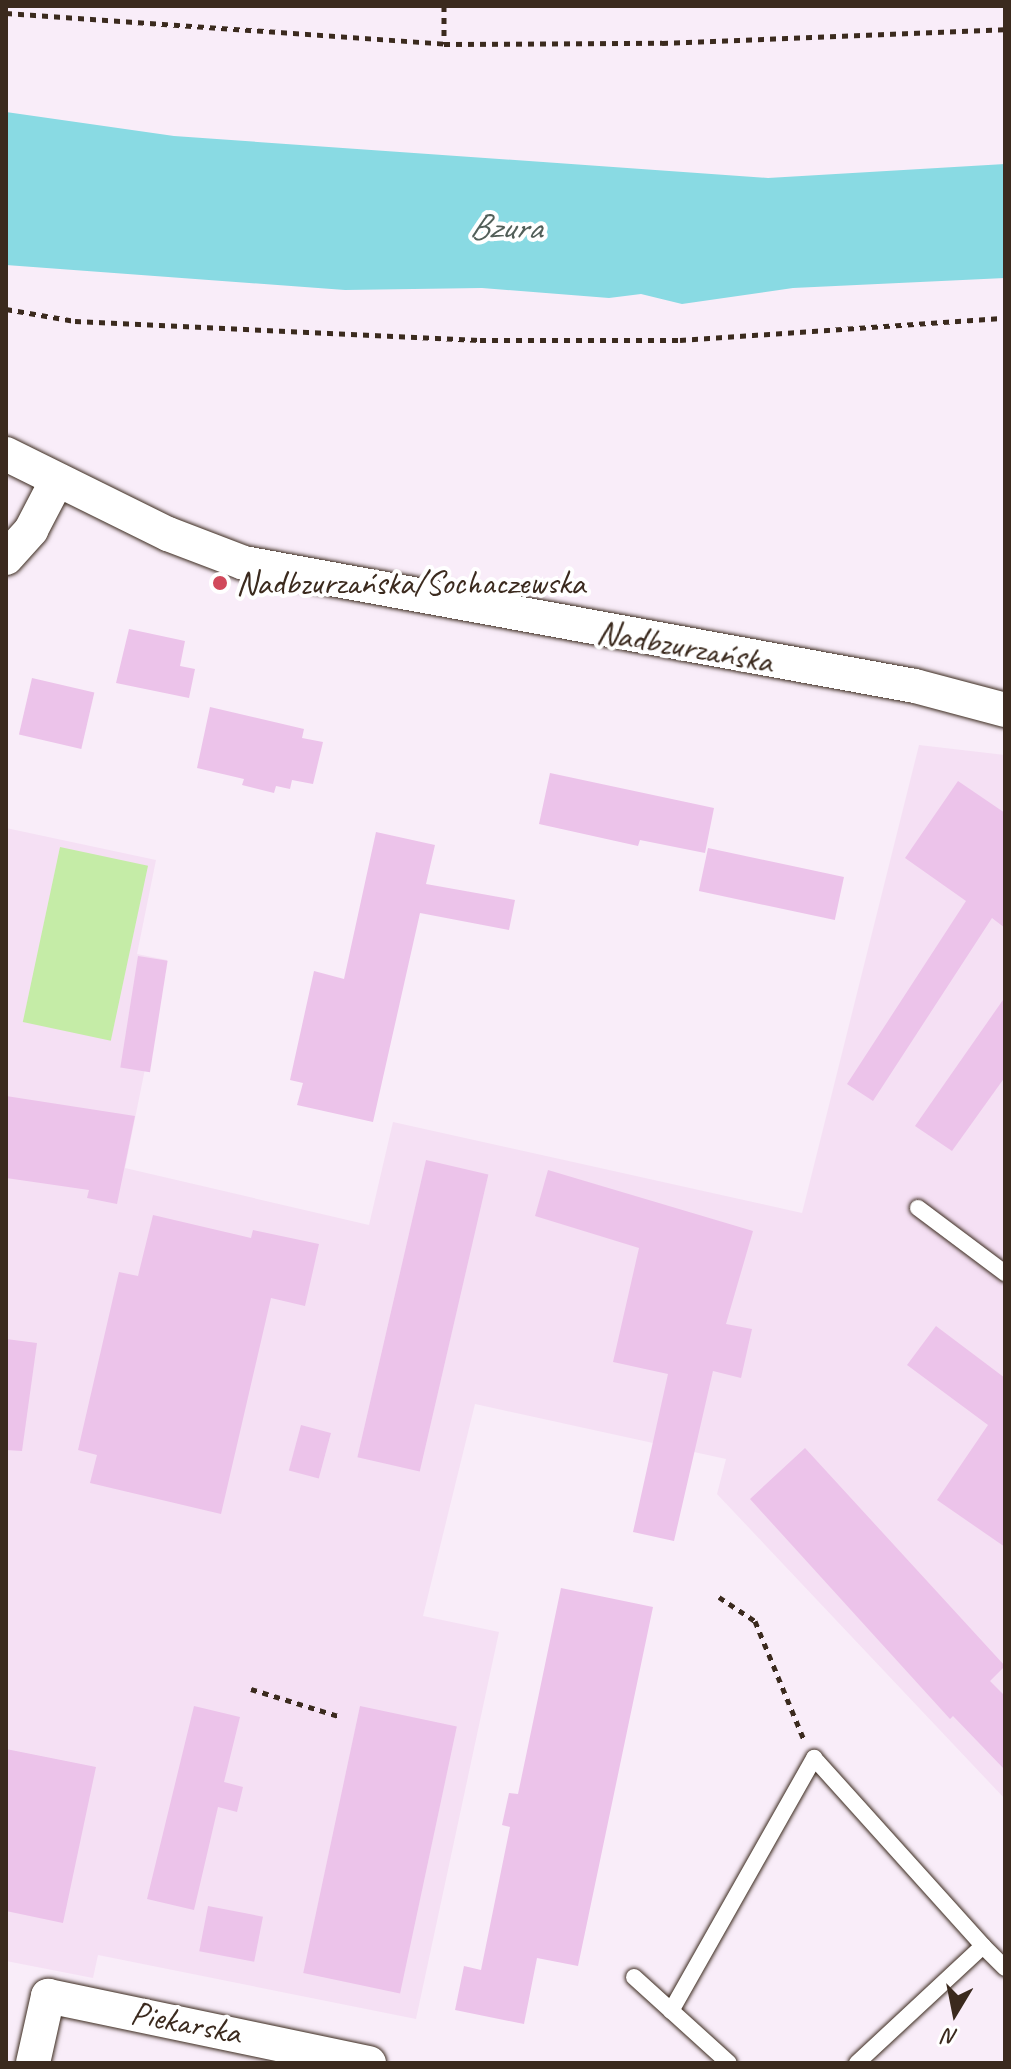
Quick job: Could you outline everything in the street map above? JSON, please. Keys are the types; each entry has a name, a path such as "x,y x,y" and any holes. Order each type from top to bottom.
{"street":[{"name":"Nadbzurzańska","path":"6,454 168,534 259,567 915,686 1005,710"},
{"path":"6,558 31,530 57,480"},
{"name":"Piekarska","path":"33,2063 48,1996 369,2063"}],"lane":[{"path":"918,1208 1005,1273"},
{"path":"671,2011 814,1758 1005,1968"},
{"path":"857,2063 983,1946"},
{"path":"634,1977 729,2063"}],"path":[{"path":"444,6 444,44"},
{"path":"6,13 444,44 662,43 1005,29"},
{"path":"6,309 75,321 480,340 680,340 1005,318"},
{"path":"719,1597 755,1621 789,1713 814,1758"},
{"path":"251,1689 338,1716"}],"shaded area":[{"path":"919,745 1005,755 1005,1799 717,1494 726,1459 475,1404 423,1616 499,1632 416,2019 98,1955 93,1978 6,1961 6,828 156,860 137,954 167,960 125,1168 369,1225 393,1122 802,1213"}],"green space":[{"path":"60,847 148,866 111,1041 23,1022"}],"water":[{"name":"Bzura","path":"6,112 174,136 768,178 1005,164 1005,278 793,288 682,304 641,294 609,298 482,288 345,290 6,265"}],"building":[{"path":"129,629 185,641 180,666 195,669 189,698 116,683"},
{"path":"32,678 94,692 81,749 19,735"},
{"path":"210,707 304,729 302,738 323,742 313,784 292,780 290,789 276,786 274,793 242,785 244,779 197,768"},
{"path":"550,773 714,808 705,853 640,840 638,846 539,824"},
{"path":"958,781 1005,813 1005,928 992,918 873,1101 847,1084 966,901 905,858"},
{"path":"376,832 435,845 426,884 515,900 509,930 420,913 373,1122 297,1105 303,1083 290,1080 314,971 344,979"},
{"path":"708,848 844,877 835,920 699,891"},
{"path":"138,956 168,961 150,1072 120,1068"},
{"path":"1005,997 1005,1077 952,1151 915,1126"},
{"path":"6,1096 135,1116 117,1204 87,1198 89,1190 6,1178"},
{"path":"426,1160 488,1174 420,1472 357,1457"},
{"path":"548,1170 753,1231 726,1324 752,1329 741,1378 713,1371 674,1541 633,1532 668,1374 613,1362 639,1248 535,1216"},
{"path":"153,1215 251,1238 253,1230 319,1244 305,1306 271,1298 221,1514 90,1483 97,1455 78,1450 119,1272 138,1276"},
{"path":"936,1326 1005,1378 1005,1547 937,1500 988,1425 907,1365"},
{"path":"6,1339 37,1343 22,1451 6,1450"},
{"path":"301,1425 331,1433 319,1478 289,1470"},
{"path":"805,1448 1005,1666 990,1681 1005,1696 1005,1770 953,1716 950,1719 750,1499"},
{"path":"561,1588 653,1607 578,1966 537,1958 524,2024 455,2010 464,1966 481,1970 510,1827 502,1825 509,1793 518,1794"},
{"path":"194,1706 240,1717 224,1782 243,1787 237,1812 218,1807 194,1910 147,1899"},
{"path":"360,1706 457,1727 400,1994 303,1973"},
{"path":"6,1749 96,1767 63,1923 6,1911"},
{"path":"208,1906 263,1917 254,1962 199,1951"}],"place":[{"name":"Nadbzurzańska/Sochaczewska","path":"220,583"}]}
